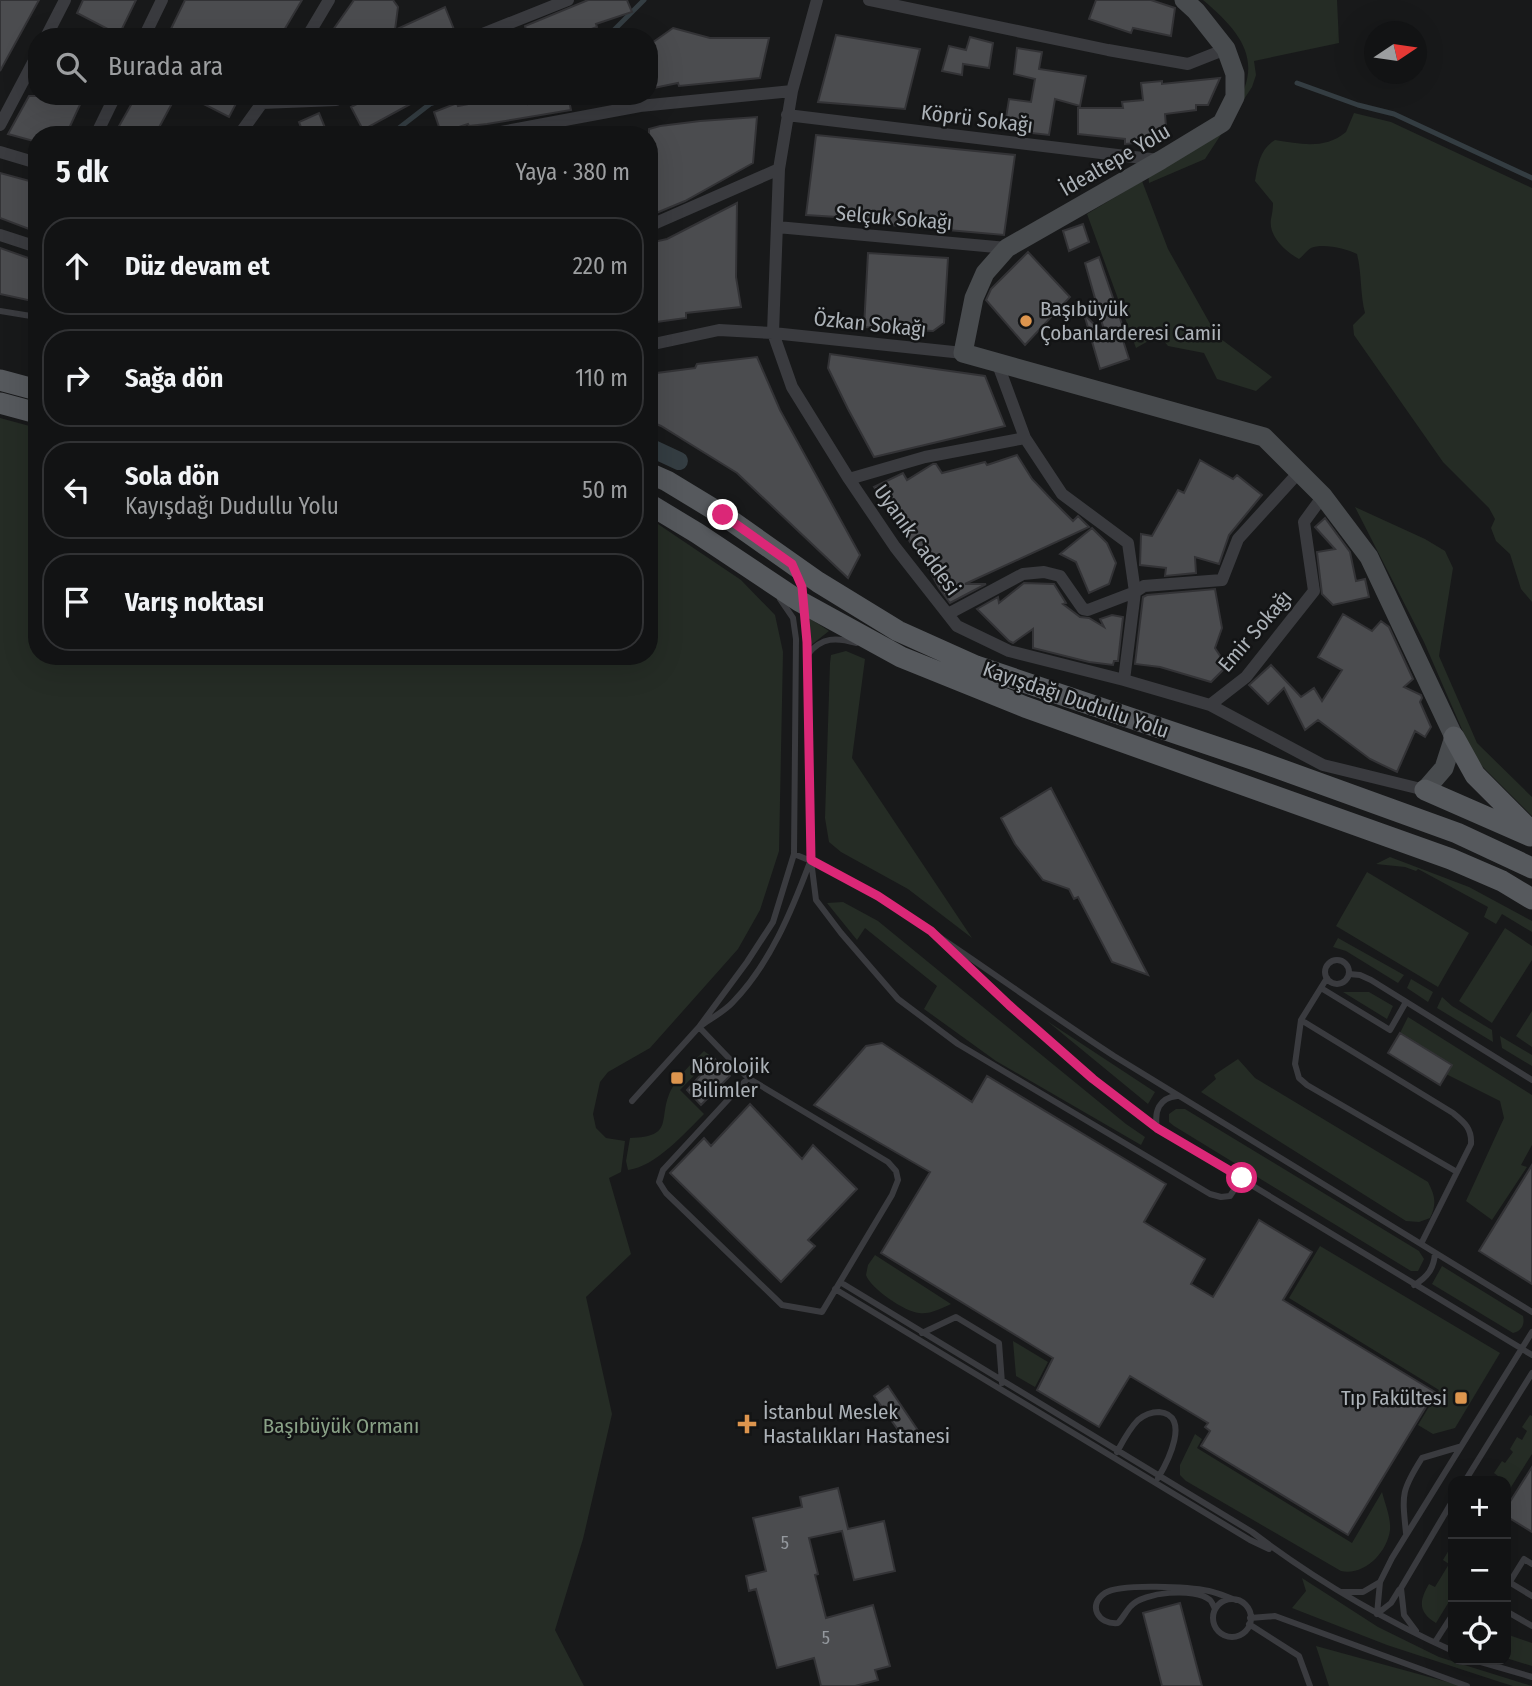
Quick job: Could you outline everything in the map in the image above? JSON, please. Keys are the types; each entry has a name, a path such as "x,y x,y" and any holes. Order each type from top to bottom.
{"main road":[{"name":"İdealtepe Yolu","path":"963,353 974,298 985,273 1007,248 1222,123 1235,97 1236,74 1226,49 1184,0"},
{"path":"963,353 1264,437 1323,496 1369,557 1454,737 1475,775 1532,835"},
{"path":"0,380 28,388"},
{"path":"0,403 28,411"},
{"name":"Kayışdağı Dudullu Yolu","path":"658,477 723,515 796,572 818,582 898,631 976,666 1242,756 1457,833 1532,868"},
{"name":"Kayışdağı Dudullu Yolu","path":"658,510 901,657 1037,711 1451,859 1502,881 1532,899"},
{"path":"1454,737 1444,768 1425,790 1532,835"}],"street":[{"path":"51,28 65,0"},
{"path":"148,28 162,0"},
{"path":"312,28 329,0"},
{"path":"498,28 568,0"},
{"name":"Uyanık Caddesi","path":"817,0 792,91 779,169 773,333 792,387 849,480 895,547 957,626 1009,651 1210,705 1323,765 1425,790"},
{"path":"869,0 1188,64 1226,49"},
{"path":"0,125 28,72"},
{"path":"658,104 792,91"},
{"path":"100,126 111,105"},
{"path":"246,126 261,105"},
{"path":"533,126 650,105"},
{"name":"Köprü Sokağı","path":"787,115 1161,160"},
{"path":"0,152 28,160"},
{"path":"658,222 779,169"},
{"name":"Selçuk Sokağı","path":"777,227 1007,248"},
{"path":"0,235 28,244"},
{"name":"Özkan Sokağı","path":"658,343 719,330 963,353"},
{"path":"997,362 1025,438 1062,494 1128,543 1135,592 1124,680"},
{"path":"849,480 925,457 1025,438"},
{"path":"948,614 1023,574 1044,572 1060,576 1083,609 1088,610 1144,586 1222,580 1238,539 1300,471"},
{"name":"Emir Sokağı","path":"1210,705 1246,677 1314,592 1304,522 1323,496"}],"lane":[{"path":"0,311 28,316"},
{"path":"632,1101 699,1027 747,962 772,922 794,854 796,639 793,618 784,603 734,558"},
{"path":"803,598 808,654 811,860 816,900 898,999 958,1044 1210,1194 1230,1196 1242,1178"},
{"path":"808,654 816,645 834,638 901,657"},
{"path":"794,854 811,860 878,896 996,975 1053,1017 1532,1312"},
{"path":"699,1027 732,1004 766,957 790,917 811,860"},
{"path":"931,931 1093,1079 1157,1128 1532,1355"},
{"path":"1327,978 1337,984 1345,982 1349,974 1346,964 1336,960 1327,966 1327,978 1301,1020 1295,1064 1299,1078 1457,1172"},
{"path":"1349,974 1371,980 1532,1080"},
{"path":"1321,988 1390,1030 1406,1002"},
{"path":"1301,1020 1453,1113 1467,1125 1472,1134 1471,1144 1421,1244"},
{"path":"699,1027 748,1078 877,1153 896,1171 898,1181 892,1195 822,1312 782,1305 666,1193 659,1182 663,1170 748,1078"},
{"path":"1157,1128 1156,1111 1160,1104 1172,1096 1179,1096"},
{"path":"1414,1285 1426,1278 1435,1263 1435,1253"},
{"path":"840,1282 1118,1450 1158,1479"},
{"path":"835,1289 1114,1458 1158,1479 1252,1532 1280,1554 1377,1614 1448,1648"},
{"path":"919,1339 923,1332 956,1317 999,1343 1003,1381 999,1388"},
{"path":"1377,1614 1380,1582 1406,1534 1532,1332"},
{"path":"1468,1476 1532,1373"},
{"path":"1114,1458 1131,1429 1142,1417 1158,1412 1170,1416 1175,1439 1158,1479"},
{"path":"1406,1534 1403,1506 1404,1489 1408,1479 1422,1458 1459,1447"},
{"path":"1377,1614 1391,1602 1401,1588 1448,1508"},
{"path":"1511,1580 1524,1559 1532,1564"},
{"path":"1342,1592 1363,1592 1380,1582"},
{"path":"1511,1586 1532,1596"},
{"path":"1215,1609 1211,1600 1201,1596 1171,1592 1147,1597 1131,1605 1118,1623 1108,1624 1100,1620 1096,1611 1097,1600 1107,1592 1144,1587 1209,1591 1236,1600 1246,1606 1250,1621 1299,1656 1310,1686"},
{"path":"1401,1588 1404,1615 1408,1624 1422,1637"},
{"path":"1236,1600 1224,1601 1215,1609 1215,1627 1224,1635 1230,1637 1242,1633 1250,1621 1275,1616 1467,1686"},
{"path":"1511,1614 1532,1626"},
{"path":"1435,1642 1448,1622"},
{"path":"1491,1665 1532,1677"}],"green space":[{"path":"1203,0 1337,0 1339,43 1254,61 1256,75 1252,87 1205,159 1149,183 1148,173 1228,116 1242,94 1247,78 1248,63 1238,37"},
{"path":"1354,113 1391,122 1532,188 1532,602 1521,589 1510,554 1496,541 1491,528 1495,519 1489,508 1443,462 1354,335 1353,325 1365,313 1357,254 1322,246 1310,249 1299,259 1284,248 1272,231 1273,203 1255,181 1263,152 1275,140 1312,144 1338,138 1346,132"},
{"path":"1142,181 1168,249 1217,336 1272,377 1256,391 1217,379 1204,353 1168,346 1159,335 1136,348 1087,214"},
{"name":"Başıbüyük Ormanı","path":"0,418 28,426 28,665 658,665 658,524 741,580 775,615 783,652 779,851 760,910 738,949 650,1048 608,1072 600,1082 593,1114 596,1128 606,1138 625,1141 621,1172 609,1178 631,1254 586,1297 612,1414 583,1539 555,1630 584,1686 0,1686"},
{"path":"1355,507 1445,551 1453,568 1439,656 1477,743 1532,797 1532,816 1482,766 1471,750 1424,642"},
{"path":"809,618 829,631 810,646"},
{"path":"846,651 865,659 852,758 972,938 908,889 841,852 829,842 825,818 830,663 831,655"},
{"path":"1390,857 1469,887 1532,921 1532,932 1502,914 1496,924 1484,917 1488,907 1418,869 1416,871 1376,864"},
{"path":"1367,872 1469,933 1438,987 1336,926"},
{"path":"843,902 878,921 1145,1137 1141,1145 996,1061 924,1009 937,986 865,928 857,940 827,903"},
{"path":"1505,928 1532,946 1532,960 1492,1023 1459,1001"},
{"path":"1338,938 1404,975 1398,983 1346,951 1333,947"},
{"path":"1411,979 1433,992 1428,1002 1407,988"},
{"path":"1343,992 1369,992 1393,1006 1387,1019"},
{"path":"1442,997 1492,1030 1493,1042 1437,1008"},
{"path":"1532,1011 1532,1047 1516,1036"},
{"path":"1408,1017 1532,1095 1532,1145 1521,1165 1527,1167 1492,1220 1466,1201 1504,1118 1500,1101 1446,1074 1452,1065 1400,1033"},
{"path":"1047,1021 1155,1092 1148,1104"},
{"path":"1500,1036 1532,1055 1532,1066 1502,1048"},
{"path":"704,1051 712,1057 680,1090 704,1114 659,1156 638,1168 628,1170 626,1161 630,1138 644,1137 659,1130 671,1090"},
{"path":"1238,1059 1255,1078 1428,1182 1434,1200 1430,1218 1419,1222 1406,1221 1201,1092 1216,1079 1214,1075"},
{"path":"1176,1109 1185,1109 1419,1251 1424,1259 1418,1271 1411,1271 1174,1126 1169,1122 1169,1114"},
{"path":"1320,1246 1500,1353 1455,1428 1433,1434 1418,1425 1439,1390 1289,1298"},
{"path":"875,1255 951,1304 923,1313 913,1312 897,1304 874,1286 866,1275 868,1265"},
{"path":"1442,1266 1523,1316 1521,1329 1513,1333 1432,1284"},
{"path":"1013,1341 1048,1362 1035,1387 1016,1376"},
{"path":"1530,1415 1532,1416 1532,1454 1511,1487 1511,1476 1498,1476 1494,1473 1502,1461 1505,1463 1513,1452 1510,1449 1517,1437 1522,1440 1527,1431 1522,1427"},
{"path":"1195,1434 1202,1439 1197,1448 1352,1543 1382,1492 1390,1525 1384,1547 1366,1566 1350,1572 1341,1571 1186,1481 1180,1475 1180,1465"},
{"path":"1448,1566 1448,1603 1436,1623 1426,1615 1422,1606 1429,1584 1435,1587"},
{"path":"1302,1578 1378,1627 1448,1660 1448,1665 1387,1645 1292,1608 1306,1591"},
{"path":"1511,1636 1532,1643 1532,1666 1511,1660"},
{"path":"1316,1646 1462,1686 1329,1686"},
{"path":"1448,1665 1465,1665 1532,1686 1513,1686"}],"building":[{"path":"0,0 39,0 0,71"},
{"path":"83,0 136,0 122,28 106,28 77,13"},
{"path":"185,0 302,0 285,28 171,28"},
{"path":"354,0 393,0 398,7 395,28 334,28"},
{"path":"588,0 627,0 632,12 596,24 594,28 525,26"},
{"path":"1096,0 1151,0 1175,8 1171,36 1133,28 1131,33 1089,19"},
{"path":"445,7 453,28 399,28"},
{"path":"673,28 710,38 769,38 760,78 679,86 678,83 658,87 658,39"},
{"path":"836,35 920,49 905,109 818,102"},
{"path":"970,37 993,43 989,68 963,64 962,75 942,71 949,46 966,50"},
{"path":"1017,48 1042,52 1039,69 1086,76 1080,106 1055,99 1049,135 1004,130 1009,99 1031,102 1035,79 1014,74"},
{"path":"1220,78 1208,105 1196,105 1196,110 1165,114 1167,140 1125,144 1125,139 1078,134 1078,108 1123,108 1122,102 1143,100 1141,83 1162,81 1162,84"},
{"path":"28,98 28,105 80,105 70,126 28,126 28,140 8,134"},
{"path":"131,105 171,105 160,126 119,126"},
{"path":"206,105 235,105 229,117"},
{"path":"409,105 370,126 361,126 351,107"},
{"path":"452,105 570,105 571,110 487,124 439,126 434,112"},
{"path":"319,113 324,126 301,126 299,122"},
{"path":"757,117 753,163 685,201 658,212 658,127"},
{"path":"816,135 1015,155 1004,235 868,223 868,219 806,215"},
{"path":"0,173 28,181 28,229 0,218"},
{"path":"737,203 736,277 741,307 686,313 686,318 658,322 658,241"},
{"path":"1083,224 1089,242 1069,251 1063,231"},
{"path":"0,248 28,258 28,300 0,294"},
{"name":"Başıbüyük Çobanlarderesi Camii","path":"1028,252 1070,297 1025,345 986,300 991,289"},
{"path":"868,253 948,258 944,323 933,331 864,327"},
{"path":"1099,257 1124,330 1120,331 1129,359 1100,369 1084,314 1106,337 1085,263"},
{"path":"830,354 985,376 1005,426 874,457 828,368"},
{"path":"757,357 780,410 860,555 848,578 737,473 658,425 658,373 695,368 697,364"},
{"path":"1017,455 1032,479 1073,521 1078,516 1089,527 965,584 986,584 950,603 918,550 916,551 874,487 903,473 907,480 933,464 936,464 942,473 985,462 987,465"},
{"path":"1200,460 1233,479 1237,475 1262,495 1229,535 1219,564 1195,557 1196,573 1165,576 1166,568 1140,565 1141,534 1152,536 1178,490 1184,493"},
{"path":"1325,518 1350,552 1356,581 1365,579 1369,597 1333,605 1322,594 1317,552 1335,549 1315,527"},
{"path":"1092,528 1107,543 1116,563 1109,584 1089,593 1076,562 1060,554"},
{"path":"1024,583 1054,584 1066,603 1063,604 1080,617 1089,618 1104,627 1100,619 1112,615 1123,617 1118,661 1114,661 1113,665 1089,662 1033,648 1033,629 1013,643 1009,641 977,609 998,597 999,603"},
{"path":"1215,589 1222,628 1215,648 1227,666 1211,682 1160,667 1135,664 1143,597"},
{"path":"1343,614 1372,631 1381,621 1389,627 1413,679 1404,687 1421,695 1420,702 1431,727 1425,737 1415,731 1397,772 1370,759 1318,720 1305,730 1284,688 1268,704 1249,685 1271,665 1301,697 1314,688 1322,701 1342,670 1318,657"},
{"path":"1051,788 1148,975 1112,962 1078,897 1074,899 1069,889 1043,880 1015,844 1001,818"},
{"path":"1400,1033 1452,1065 1440,1085 1388,1053"},
{"path":"882,1043 972,1102 987,1076 1166,1184 1144,1222 1205,1259 1191,1284 1213,1297 1259,1220 1312,1252 1283,1300 1435,1392 1348,1535 1201,1446 1210,1431 1205,1427 1208,1423 1130,1376 1099,1427 1037,1390 1053,1358 881,1253 930,1172 814,1105 866,1046"},
{"path":"715,1059 730,1076 701,1105 687,1090"},
{"path":"750,1104 802,1159 813,1145 857,1189 808,1240 815,1246 781,1282 670,1173 704,1138 711,1146"},
{"path":"1532,1165 1532,1284 1479,1251"},
{"path":"888,1386 919,1432 906,1441 874,1396"},
{"path":"1532,1467 1532,1532 1511,1519 1511,1500"},
{"path":"838,1488 848,1529 884,1521 895,1571 854,1580 842,1531 809,1538 826,1618 873,1605 890,1666 875,1670 878,1680 855,1686 821,1686 814,1658 777,1668 756,1589 749,1591 746,1576 766,1571 753,1518 802,1507 800,1497"},
{"path":"1180,1603 1202,1686 1162,1686 1143,1613"}],"waterway":[{"path":"616,28 644,0"},
{"path":"1297,83 1358,105 1394,114 1532,178"},
{"path":"402,126 429,105"},
{"path":"658,451 679,461"}],"place":[{"name":"Başıbüyük Çobanlarderesi Camii","path":"1026,321"},
{"name":"Nörolojik Bilimler","path":"677,1078"},
{"name":"Tıp Fakültesi","path":"1461,1398"},
{"name":"İstanbul Meslek Hastalıkları Hastanesi","path":"747,1424"}],"route":[{"path":"723,515 792,564 802,587 807,642 811,860 878,896 931,931 1093,1079 1157,1128 1242,1178"}]}
